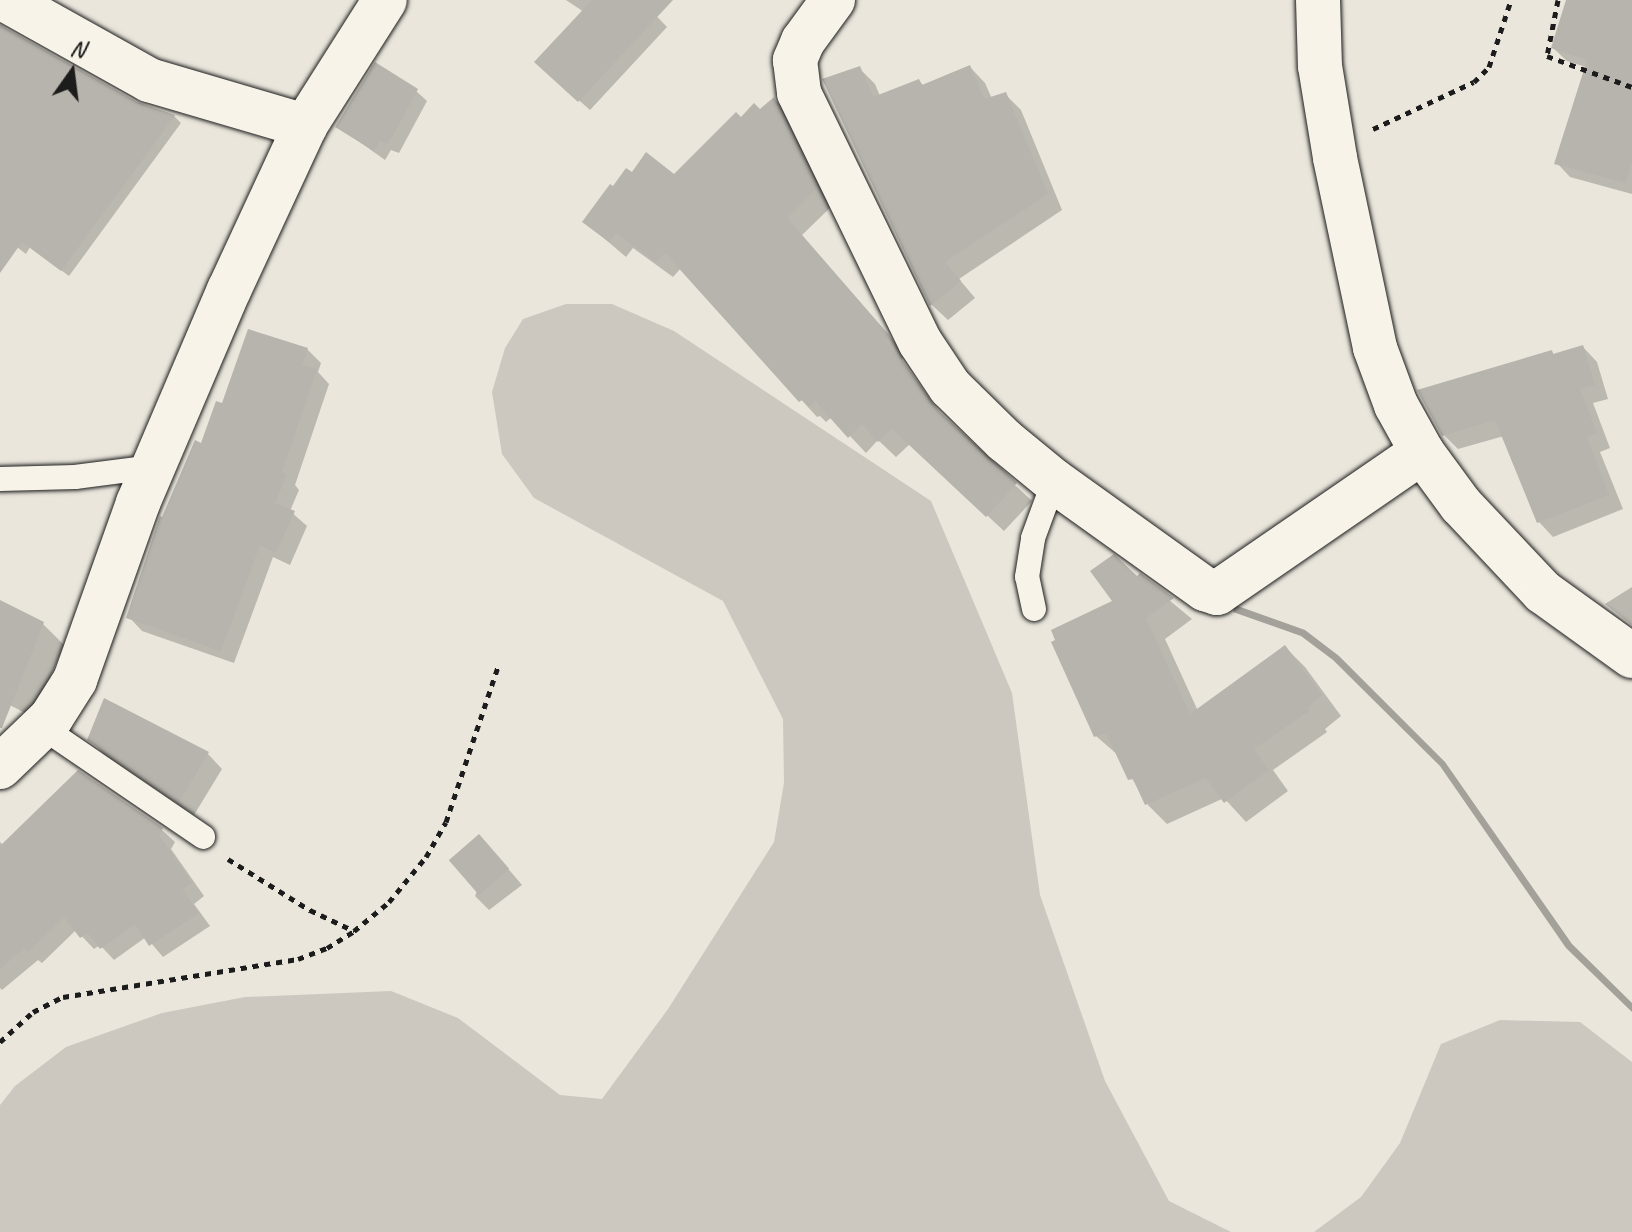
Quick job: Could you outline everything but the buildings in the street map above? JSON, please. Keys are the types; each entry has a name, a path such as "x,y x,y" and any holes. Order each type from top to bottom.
{"street":[{"path":"6,0 149,80 305,126"},
{"path":"0,767 42,727 75,680 153,467 305,126 385,0"},
{"path":"833,0 803,41 795,60 799,93 927,353 950,387 1004,440 1054,481 1205,589 1217,593 1422,452"},
{"path":"1318,0 1320,66 1333,150 1375,348 1396,405 1422,452 1461,505 1543,592 1632,656"}],"lane":[{"path":"0,479 75,477 153,467"},
{"path":"1034,609 1027,577 1033,538 1054,481"},
{"path":"42,727 203,837"}],"path":[{"path":"1333,150 1443,93 1474,82 1489,67 1511,0"},
{"path":"1558,0 1547,56 1632,87"},
{"path":"0,1042 33,1012 63,997 298,959 327,948 354,931 389,902 426,857 446,822 498,667"},
{"path":"203,837 226,858 310,910 354,931"}],"shaded area":[{"path":"566,304 612,304 674,331 931,501 1012,693 1040,895 1105,1081 1169,1201 1231,1232 0,1232 0,1105 15,1086 66,1047 162,1013 245,997 391,991 458,1018 560,1095 602,1099 668,1009 774,842 784,783 783,719 723,601 534,498 502,454 492,392 505,348 523,319"},
{"path":"1235,605 1305,630 1339,656 1445,762 1572,944 1632,1003 1632,1012 1566,948 1440,766 1333,660 1301,636 1233,612"},
{"path":"1500,1020 1580,1022 1632,1062 1632,1232 1314,1232 1361,1197 1400,1143 1441,1044"}]}
